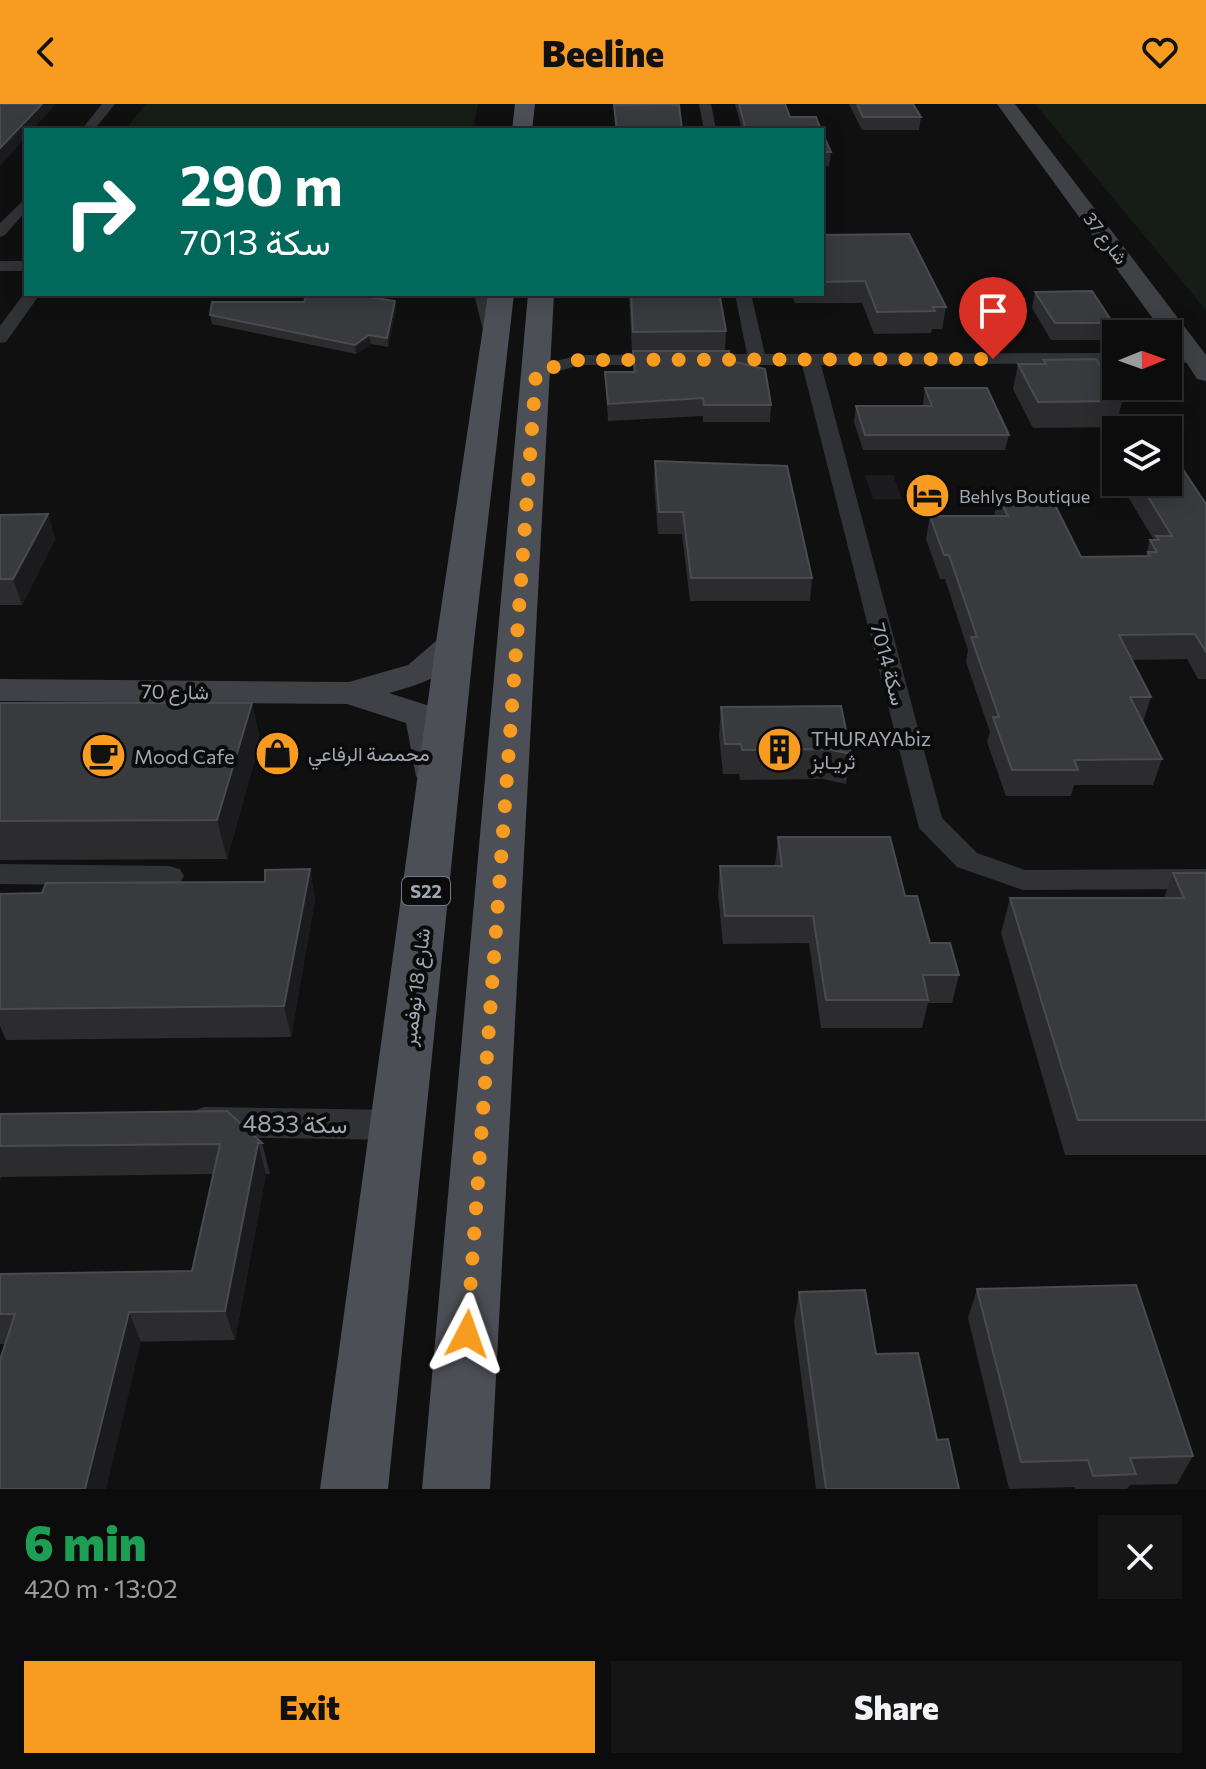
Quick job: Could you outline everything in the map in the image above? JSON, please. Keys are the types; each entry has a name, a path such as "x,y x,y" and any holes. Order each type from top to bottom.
{"main road":[{"path":"522,128 525,104"},
{"name":"شارع 18 نوفمبر","path":"354,1489 455,642 537,355 502,296"},
{"name":"شارع 18 نوفمبر","path":"456,1489 541,296"}],"street":[{"path":"89,128 109,104"},
{"path":"705,104 710,128"},
{"name":"شارع 37","path":"1006,104 1200,365"},
{"path":"0,232 24,204"},
{"path":"0,266 24,266"},
{"path":"0,338 31,296"},
{"path":"484,296 537,355 757,359 1102,358"},
{"path":"743,296 757,359"},
{"name":"سكة 7014","path":"810,359 929,821 967,860 1023,880 1206,879"},
{"name":"شارع 70","path":"0,690 350,693 421,673 455,642"},
{"name":"شارع 70","path":"350,693 423,716 438,787"},
{"path":"0,874 169,876"},
{"name":"سكة 4833","path":"172,1121 399,1125"}],"shaded area":[{"path":"146,104 478,104 473,128 127,128"},
{"path":"1035,104 1206,104 1206,310"},
{"path":"865,475 893,475 902,499 873,499"}],"building":[{"path":"0,104 42,104 0,148"},
{"path":"739,104 785,104 790,117 816,117 820,128 745,128"},
{"path":"857,104 913,104 921,117 863,117"},
{"path":"614,105 679,105 682,128 617,128"},
{"path":"824,136 831,152 824,152"},
{"path":"909,234 946,307 933,307 935,311 877,312 865,281 824,282 824,235"},
{"path":"1092,291 1111,320 1102,320 1102,323 1055,323 1035,292"},
{"path":"306,296 364,296 395,301 387,338 369,335 355,345 210,315 212,302 304,302"},
{"path":"631,296 720,297 726,331 633,332"},
{"path":"633,351 729,351 731,361 765,369 771,405 704,405 703,398 608,404 605,372 635,372"},
{"path":"1096,359 1102,369 1102,400 1122,401 1038,402 1018,364 1046,364 1043,360"},
{"path":"925,388 987,388 1009,435 865,435 856,406 932,406"},
{"path":"655,461 787,466 812,578 691,578 683,512 659,512"},
{"path":"1182,468 1206,504 1206,652 1195,634 1119,635 1151,697 1130,697 1162,759 1074,760 1078,770 1012,770 993,717 999,717 971,637 977,637 949,555 944,555 930,516 1008,516 998,496 1050,495 1081,557 1150,556 1148,552 1157,552 1150,540 1159,540 1156,536 1172,536 1148,496 1182,496"},
{"path":"48,514 13,579 0,579 0,515"},
{"path":"0,703 252,703 217,820 0,821"},
{"path":"841,706 851,754 827,749 742,750 741,744 725,744 721,707"},
{"path":"778,837 890,837 905,896 917,896 930,943 950,943 959,975 923,975 928,1000 826,1000 813,916 725,916 720,866 782,866"},
{"path":"310,869 284,1006 0,1009 0,894 42,893 46,883 265,882 265,870"},
{"path":"1173,873 1206,873 1206,1120 1078,1120 1010,898 1184,898"},
{"path":"227,1111 262,1143 258,1143 225,1311 129,1312 85,1489 0,1489 0,1360 15,1314 0,1314 0,1274 192,1271 220,1144 0,1146 0,1114"},
{"path":"1136,1285 1193,1456 1130,1458 1136,1474 1093,1476 1088,1460 1021,1462 977,1289"},
{"path":"865,1290 876,1354 918,1353 937,1440 948,1439 959,1489 826,1489 799,1292"}],"place":[{"name":"Behlys Boutique","path":"928,496"},
{"name":"THURAYAbiz ثريـابز","path":"780,750"},
{"name":"محمصة الرفاعي","path":"277,753"},
{"name":"Mood Cafe","path":"103,756"}],"route":[{"path":"467,1334 536,372 579,360 993,359"}]}
